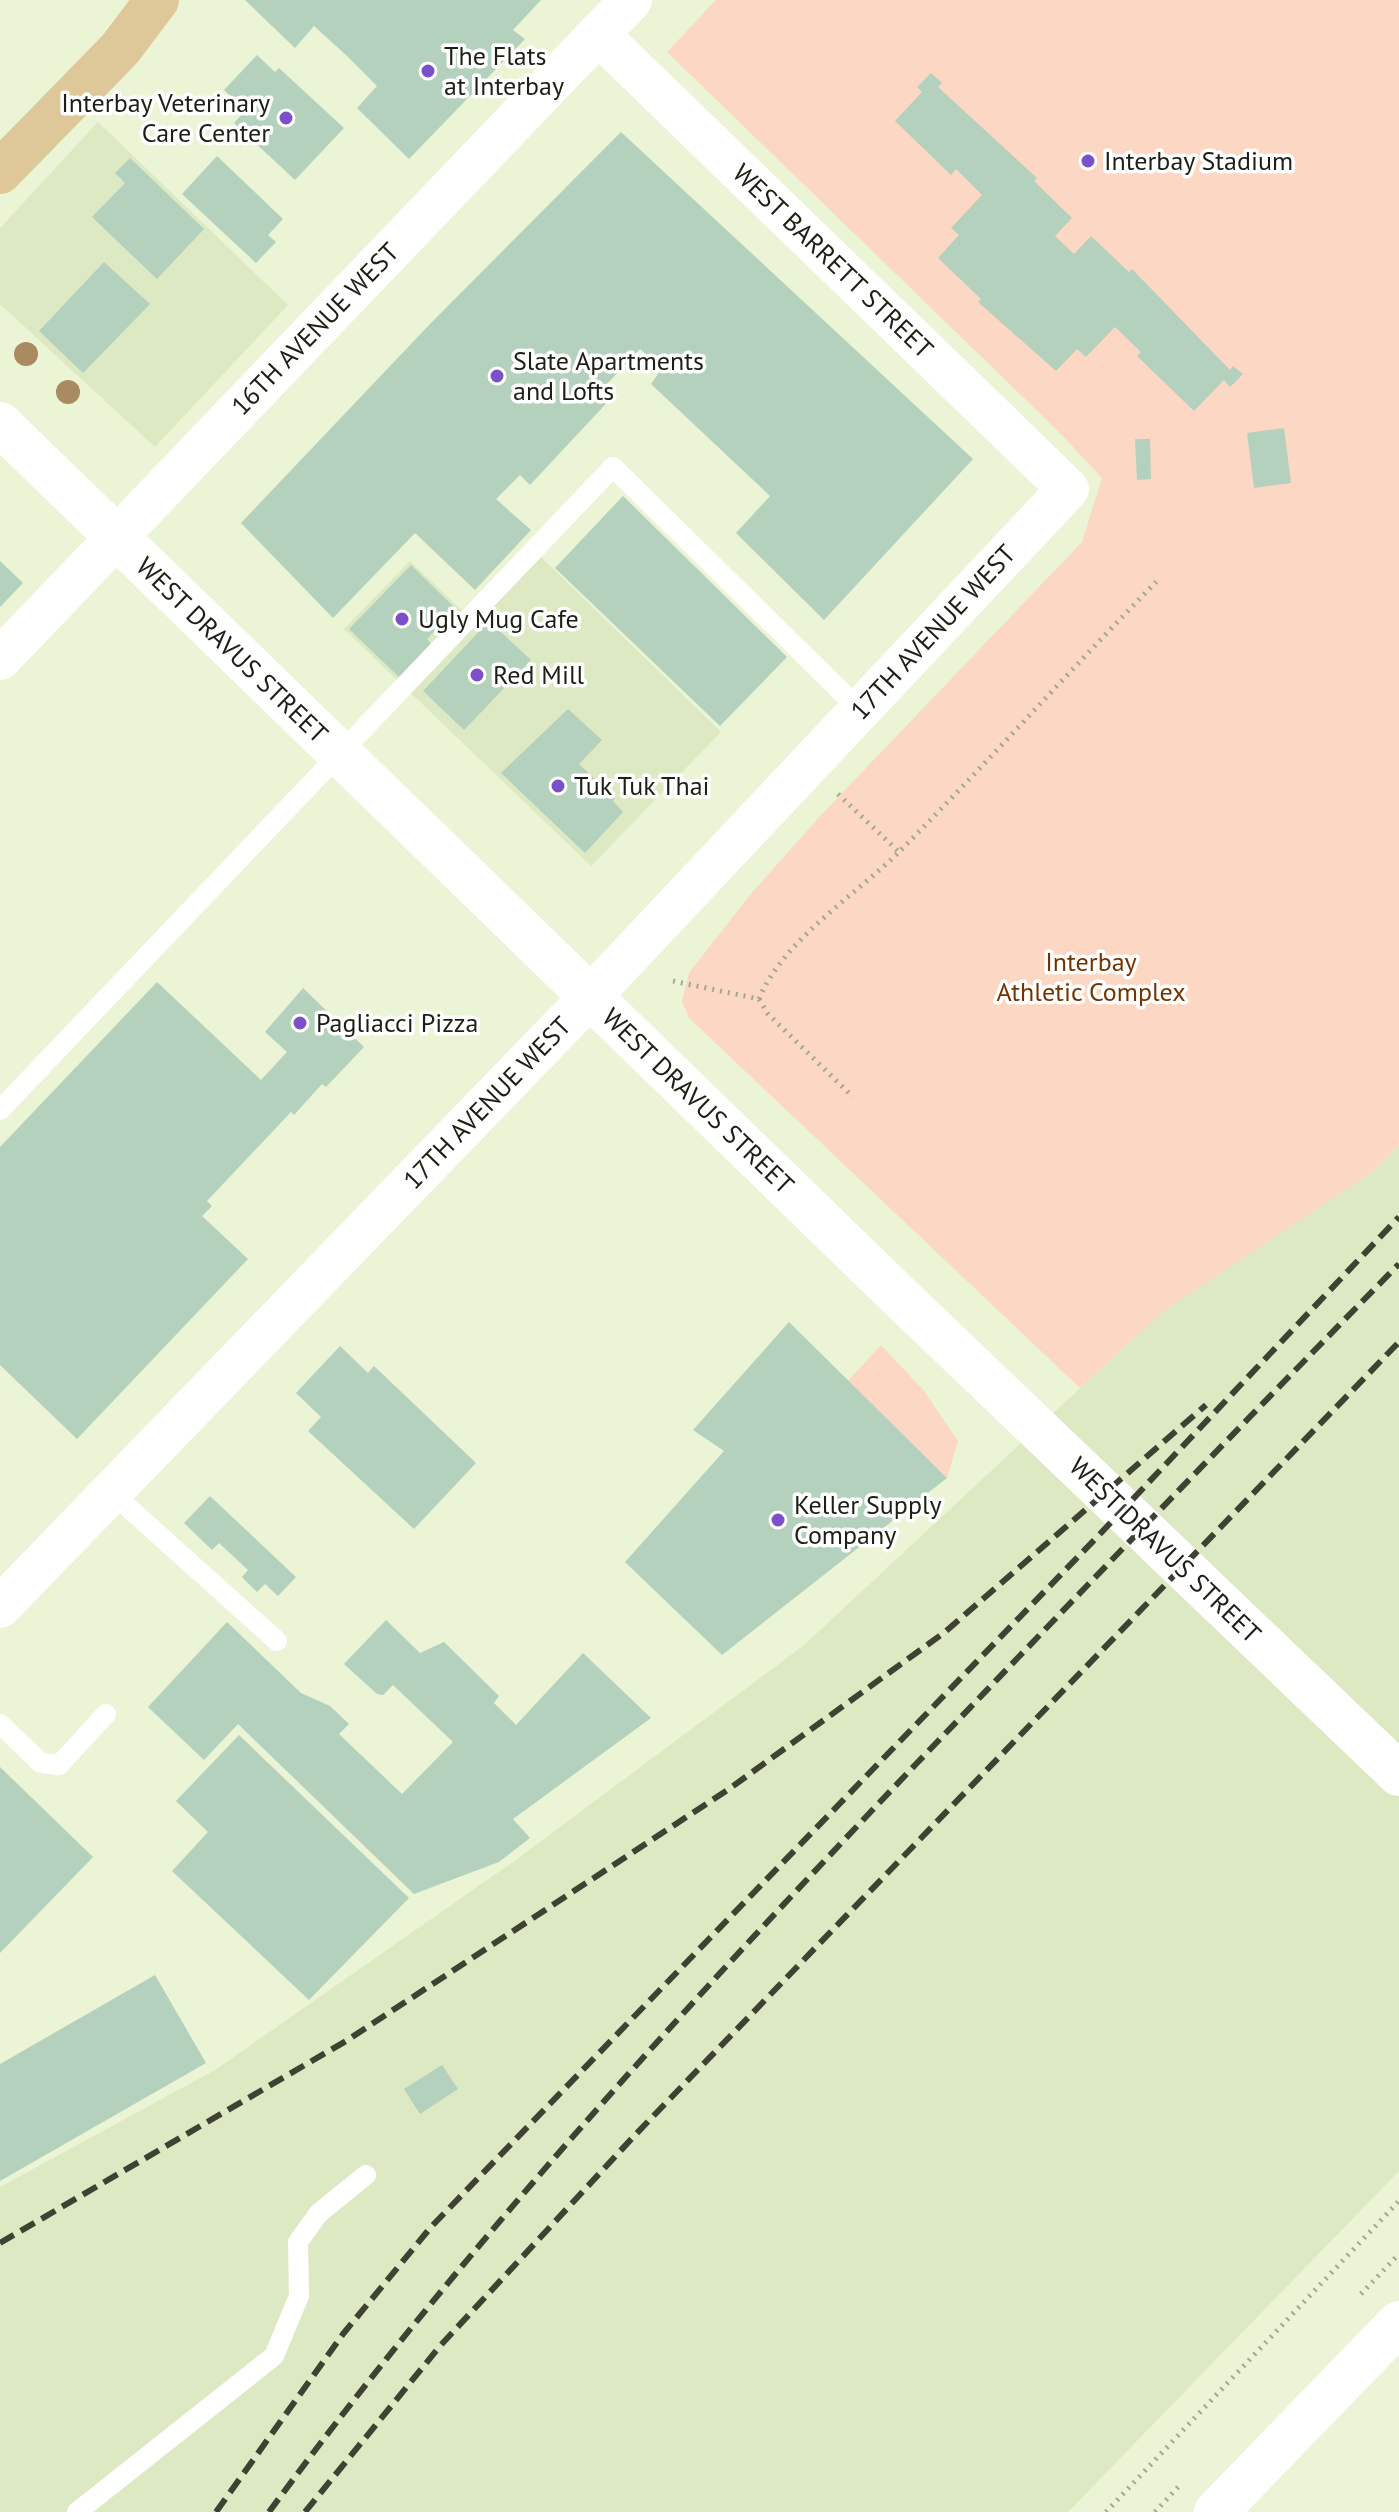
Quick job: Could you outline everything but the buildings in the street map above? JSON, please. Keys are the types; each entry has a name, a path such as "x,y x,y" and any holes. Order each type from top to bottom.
{"main road":[{"path":"0,172 120,49 157,0"},
{"name":"WEST DRAVUS STREET","path":"0,424 995,1388 1399,1774"},
{"path":"1216,2512 1399,2323"}],"street":[{"name":"16TH AVENUE WEST","path":"0,659 631,0"},
{"name":"WEST BARRETT STREET","path":"598,34 1068,489"},
{"name":"17TH AVENUE WEST","path":"0,1607 590,997 1068,489"}],"lane":[{"path":"0,1110 613,467 860,710"},
{"path":"111,1492 277,1641"},
{"path":"0,1724 41,1763 59,1765 106,1714"},
{"path":"77,2512 274,2356 299,2296 298,2242 319,2213 366,2175"}],"path":[{"path":"759,999 768,976 825,918 899,852 1158,580"},
{"path":"838,793 899,852"},
{"path":"673,981 759,999 768,1014 853,1097"},
{"path":"1106,2512 1399,2201"}],"shaded area":[{"path":"98,122 288,305 155,447 0,304 0,228"},
{"path":"541,557 721,732 591,866 344,629 410,561 476,624"},
{"path":"1399,1145 1399,2171 1068,2512 0,2512 0,2187 215,2070 513,1862 803,1646 1162,1312 1372,1172"}],"green space":[{"name":"Interbay Athletic Complex","path":"716,0 1399,0 1399,1145 1372,1172 1162,1312 1080,1388 689,1018 682,1001 689,973 750,895 823,813 1082,542 1102,478 1058,431 667,52"},
{"path":"881,1345 924,1391 958,1441 947,1478 848,1381"}],"railway":[{"path":"216,2512 343,2334 431,2227 1099,1535 1399,1217"},
{"path":"269,2512 421,2316 663,2035 917,1763 1399,1264"},
{"path":"305,2512 440,2346 636,2134 1399,1342"},
{"path":"0,2243 346,2041 729,1789 945,1632 1206,1405"}],"place":[{"name":"The Flats at Interbay","path":"428,71"},
{"name":"Interbay Veterinary Care Center","path":"286,118"},
{"name":"Interbay Stadium","path":"1088,161"},
{"name":"Slate Apartments and Lofts","path":"497,376"},
{"name":"Ugly Mug Cafe","path":"402,619"},
{"name":"Red Mill","path":"477,675"},
{"name":"Tuk Tuk Thai","path":"558,786"},
{"name":"Pagliacci Pizza","path":"300,1023"},
{"name":"Keller Supply Company","path":"778,1520"}]}
